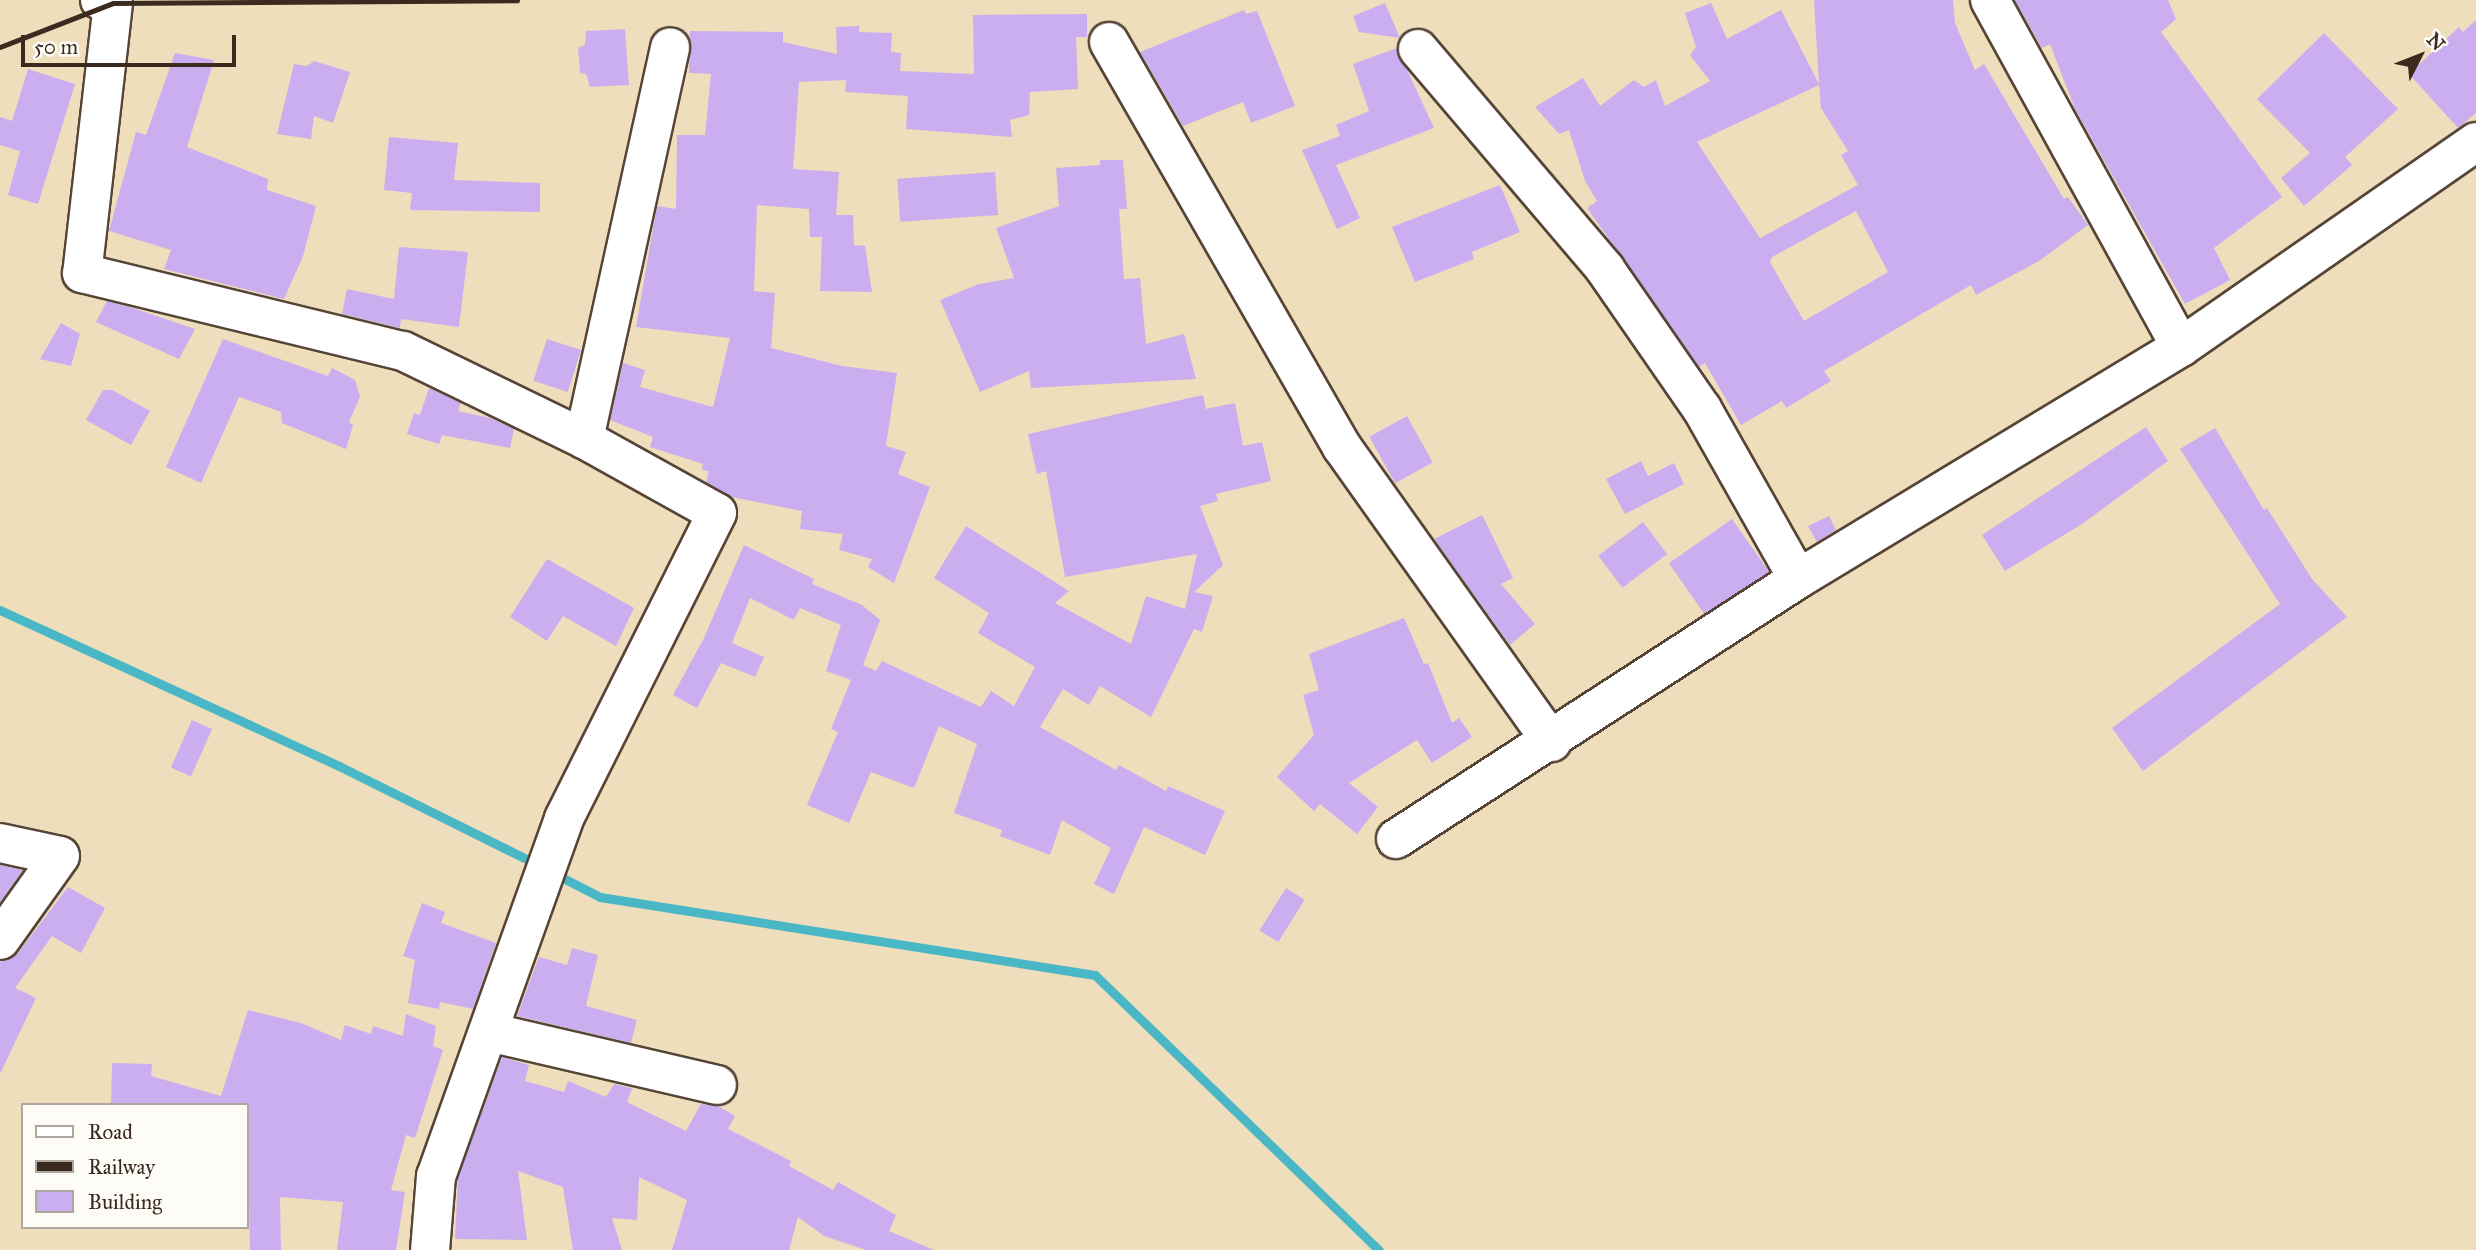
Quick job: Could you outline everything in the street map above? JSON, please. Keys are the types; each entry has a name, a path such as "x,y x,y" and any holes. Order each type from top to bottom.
{"street":[{"path":"100,0 113,3 82,273 403,351 584,439 717,513 564,819 436,1177 430,1250"},
{"path":"1990,0 2181,347"},
{"path":"1109,42 1342,447 1552,742"},
{"path":"584,439 670,47"},
{"path":"1418,50 1605,269 1702,410 1798,579"},
{"path":"1396,839 1552,742 1798,579 2181,347 2476,142"},
{"path":"0,843 60,856 0,940"},
{"path":"489,1032 717,1085"}],"building":[{"path":"1814,0 1953,0 1955,23 1975,70 1984,64 2064,199 2068,197 2088,225 2039,261 1976,295 1971,285 1824,371 1831,381 1786,408 1782,401 1741,425 1705,363 1699,367 1587,208 1597,201 1585,181 1569,130 1559,134 1535,107 1583,78 1600,106 1634,80 1644,87 1656,80 1665,106 1710,81 1690,55 1696,47 1685,13 1711,3 1727,39 1781,10 1819,84","holes":["1819,85 1821,108 1848,151 1841,155 1858,185 1760,238 1697,142","1856,211 1888,272 1804,321 1770,262 1772,257"]},
{"path":"2015,0 2168,0 2176,19 2161,32 2282,197 2214,248 2230,280 2185,304 2075,109 2050,44 2042,48"},
{"path":"1385,3 1400,38 1359,32 1353,16"},
{"path":"1244,10 1246,14 1257,11 1295,106 1251,123 1243,102 1183,126 1140,52"},
{"path":"1087,14 1087,37 1076,37 1078,89 1030,92 1029,115 1010,120 1012,137 906,129 908,96 845,92 846,80 799,82 793,169 839,172 836,215 853,215 854,245 865,246 872,292 820,291 822,237 810,237 809,209 757,205 754,291 775,293 771,348 842,366 897,373 886,446 906,452 898,474 930,487 894,583 868,567 872,559 839,550 843,534 800,529 802,511 731,497 706,482 709,471 702,470 703,464 650,447 653,437 610,420 623,363 645,370 640,387 713,407 730,338 636,327 657,206 676,209 677,135 705,135 711,74 689,73 690,31 783,32 783,42 837,54 836,27 859,26 859,32 892,33 891,52 901,53 900,71 974,74 973,15"},
{"path":"2476,20 2476,113 2458,128 2409,74 2459,27 2463,32"},
{"path":"625,29 629,85 590,87 586,74 580,73 578,48 585,45 586,31"},
{"path":"2324,33 2398,109 2345,157 2352,165 2304,206 2281,178 2310,153 2257,99"},
{"path":"1397,48 1434,128 1336,165 1360,218 1337,229 1302,150 1340,136 1336,125 1369,111 1353,64"},
{"path":"175,53 214,60 187,147 268,179 267,190 316,206 303,256 284,299 164,269 171,250 109,231 136,132 146,135"},
{"path":"314,61 350,72 333,123 314,116 311,139 277,134 294,64 307,66"},
{"path":"28,69 75,84 38,204 8,195 20,151 0,145 0,117 12,121"},
{"path":"389,137 458,143 454,180 540,183 540,212 410,210 412,193 384,190"},
{"path":"1100,160 1123,160 1127,209 1119,209 1124,279 1140,278 1146,344 1184,334 1196,379 1031,388 1029,371 980,392 940,300 979,284 1014,278 996,228 1059,206 1056,168 1100,165"},
{"path":"995,172 998,215 900,222 897,179"},
{"path":"1500,185 1520,232 1472,252 1474,259 1415,282 1392,227"},
{"path":"399,247 468,252 459,327 401,319 400,328 342,314 347,289 394,299"},
{"path":"107,301 195,329 179,359 96,322"},
{"path":"61,323 80,334 71,366 40,359"},
{"path":"223,339 328,376 332,368 355,380 360,397 349,422 353,425 346,449 282,423 281,412 239,397 201,483 166,467"},
{"path":"547,339 581,350 568,392 533,381"},
{"path":"429,388 461,403 458,411 490,418 514,429 510,448 442,435 439,444 407,434 414,413 420,415"},
{"path":"103,390 112,390 150,411 131,445 86,420"},
{"path":"1203,395 1206,409 1235,403 1243,446 1262,442 1271,481 1216,494 1218,501 1200,506 1223,565 1194,592 1213,596 1202,632 1194,629 1151,717 1100,686 1089,705 1063,689 1040,727 1116,770 1119,765 1166,791 1168,786 1225,811 1205,855 1144,827 1114,894 1094,884 1111,848 1062,820 1050,855 1000,836 1002,830 954,813 977,744 939,726 914,788 871,772 849,823 807,805 838,732 831,729 851,680 826,671 841,625 800,608 794,620 750,598 732,643 764,657 755,677 721,663 697,708 673,695 704,638 744,545 814,579 812,584 862,605 880,620 863,665 876,671 882,661 981,707 991,691 1014,706 1035,667 978,633 989,613 934,578 966,526 1069,591 1055,603 1131,644 1146,596 1185,609 1197,554 1065,577 1046,471 1037,474 1028,434"},
{"path":"1407,416 1433,462 1395,483 1369,437"},
{"path":"2146,427 2168,461 2082,524 2005,571 1982,535"},
{"path":"2215,428 2264,510 2267,508 2312,579 2347,617 2143,771 2112,728 2280,604 2180,449"},
{"path":"1641,461 1648,476 1674,463 1684,484 1625,514 1606,479"},
{"path":"1482,515 1513,578 1501,584 1535,624 1510,645 1434,539"},
{"path":"1829,516 1836,530 1817,542 1808,526"},
{"path":"1732,519 1769,572 1706,616 1669,563"},
{"path":"1643,522 1667,554 1622,588 1598,556"},
{"path":"547,559 634,608 616,646 563,616 547,641 510,617"},
{"path":"1404,618 1424,664 1428,663 1452,723 1459,718 1472,737 1432,763 1417,740 1349,783 1378,807 1357,834 1320,804 1314,811 1277,777 1314,735 1303,695 1319,690 1309,654"},
{"path":"192,720 212,729 191,776 171,768"},
{"path":"0,865 23,870 0,902"},
{"path":"68,887 105,908 81,953 52,936 15,988 36,998 0,1074 0,962 18,953"},
{"path":"1286,888 1305,900 1278,942 1260,930"},
{"path":"422,903 445,912 441,923 496,943 473,1009 440,1002 439,1009 408,1003 415,960 403,956"},
{"path":"572,948 598,955 586,1006 637,1020 631,1043 517,1016 539,957 567,965"},
{"path":"248,1010 301,1023 341,1040 345,1025 371,1034 373,1026 403,1036 406,1014 436,1026 433,1046 443,1050 415,1138 406,1135 391,1190 405,1192 396,1250 337,1250 343,1202 280,1197 281,1250 250,1250 248,1103 111,1103 112,1063 152,1064 151,1076 221,1096"},
{"path":"502,1057 529,1065 525,1081 564,1092 568,1081 606,1097 614,1084 632,1088 627,1102 686,1131 701,1104 718,1106 735,1116 728,1129 791,1161 789,1166 833,1190 838,1182 896,1215 889,1231 934,1250 866,1250 824,1236 798,1217 789,1250 672,1250 687,1200 639,1177 637,1220 612,1218 622,1250 573,1250 563,1187 518,1171 527,1240 455,1239 458,1178"}],"waterway":[{"path":"0,610 339,766 528,860"},
{"path":"561,877 600,897 1095,975 1379,1250"}],"railway":[{"path":"0,47 113,3 517,0"}]}
